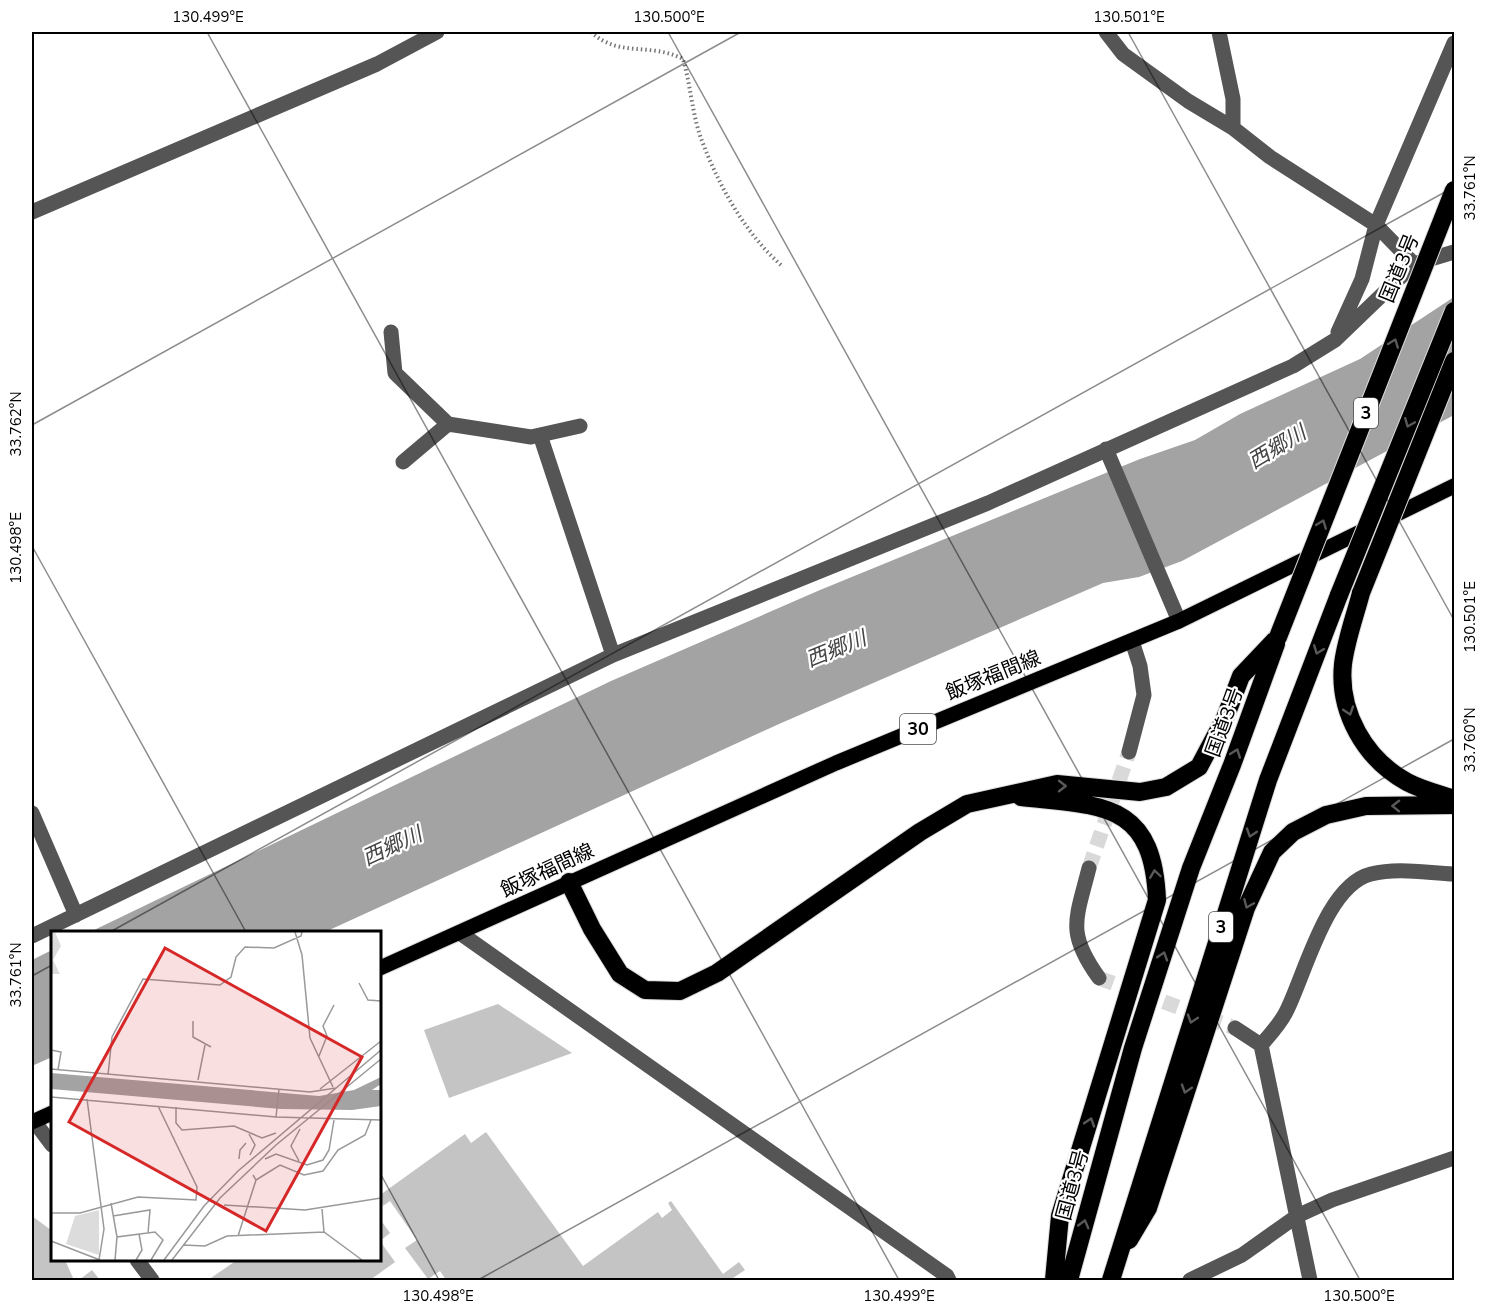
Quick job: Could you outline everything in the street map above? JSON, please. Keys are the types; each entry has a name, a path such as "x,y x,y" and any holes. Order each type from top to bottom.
{"highway":[{"name":"国道3号","path":"1069,1281 1133,1048 1184,890 1278,637 1455,190"},
{"name":"3","path":"1113,1272 1268,780 1455,311"},
{"path":"1455,361 1361,593 1343,664 1343,692 1349,715 1361,741 1383,766 1408,782 1455,799"},
{"path":"569,882 591,929 620,974 645,990 680,991 717,973 920,832 967,804 1057,784 1140,792 1166,787 1199,767 1225,718 1241,676 1278,637"},
{"path":"1004,795 1079,804 1112,812 1135,825 1148,845 1156,872 1157,900 1060,1216 1054,1281"},
{"path":"1113,1272 1148,1208 1246,908 1272,852 1293,832 1326,814 1366,806 1455,805"}],"main road":[{"name":"飯塚福間線","path":"381,968 836,763 1179,621 1455,486"},
{"path":"33,1121 51,1113"}],"street":[{"path":"32,212 377,64 437,32"},
{"path":"1106,32 1123,54 1188,102 1233,128 1270,157 1376,225 1414,264"},
{"path":"1219,32 1233,99 1233,128"},
{"path":"1335,340 1362,279 1376,225 1455,44"},
{"path":"32,936 613,655 988,503 1293,366 1335,340 1414,264 1455,252"},
{"path":"391,332 395,373 448,424 531,437 580,426"},
{"path":"403,462 448,424"},
{"path":"540,435 613,655"},
{"path":"1106,449 1179,621"},
{"path":"1129,752 1144,695 1140,666 1132,641"},
{"path":"32,813 76,915"},
{"path":"1089,868 1074,926 1082,954 1099,978"},
{"path":"1261,1045 1286,1014 1330,912 1352,883 1370,874 1401,871 1455,874"},
{"path":"459,933 947,1276 949,1281"},
{"path":"1235,1028 1261,1045 1310,1281"},
{"path":"33,1121 51,1144"},
{"path":"1190,1281 1242,1256 1297,1216 1332,1200 1455,1158"},
{"path":"138,1261 152,1281"}],"path":[{"path":"591,32 603,43 628,49 651,48 668,51 683,59 701,140 739,216 764,250 781,265"}],"water":[{"name":"西郷川","path":"1454,297 1454,415 1182,561 1139,577 1103,583 779,724 327,931 92,931 611,681 820,590 1140,459 1195,440 1240,414 1360,359"},
{"path":"51,950 51,1057 32,1066 32,960"}],"building":[{"path":"498,1004 572,1053 449,1098 424,1030"},
{"path":"486,1132 583,1266 658,1212 662,1218 672,1210 668,1203 671,1201 723,1274 739,1262 745,1270 730,1280 446,1280 440,1271 428,1279 405,1248 417,1240 390,1201 383,1206 381,1194 465,1134 471,1143"},
{"path":"32,1216 51,1230 51,1261 65,1261 74,1280 32,1280"},
{"path":"381,1220 390,1233 381,1240"},
{"path":"381,1242 395,1262 370,1280 208,1280 236,1261 381,1261"},
{"path":"92,1270 100,1280 79,1280"}],"tunnel":[{"path":"1089,868 1129,752"},
{"path":"1099,978 1235,1028"}]}
